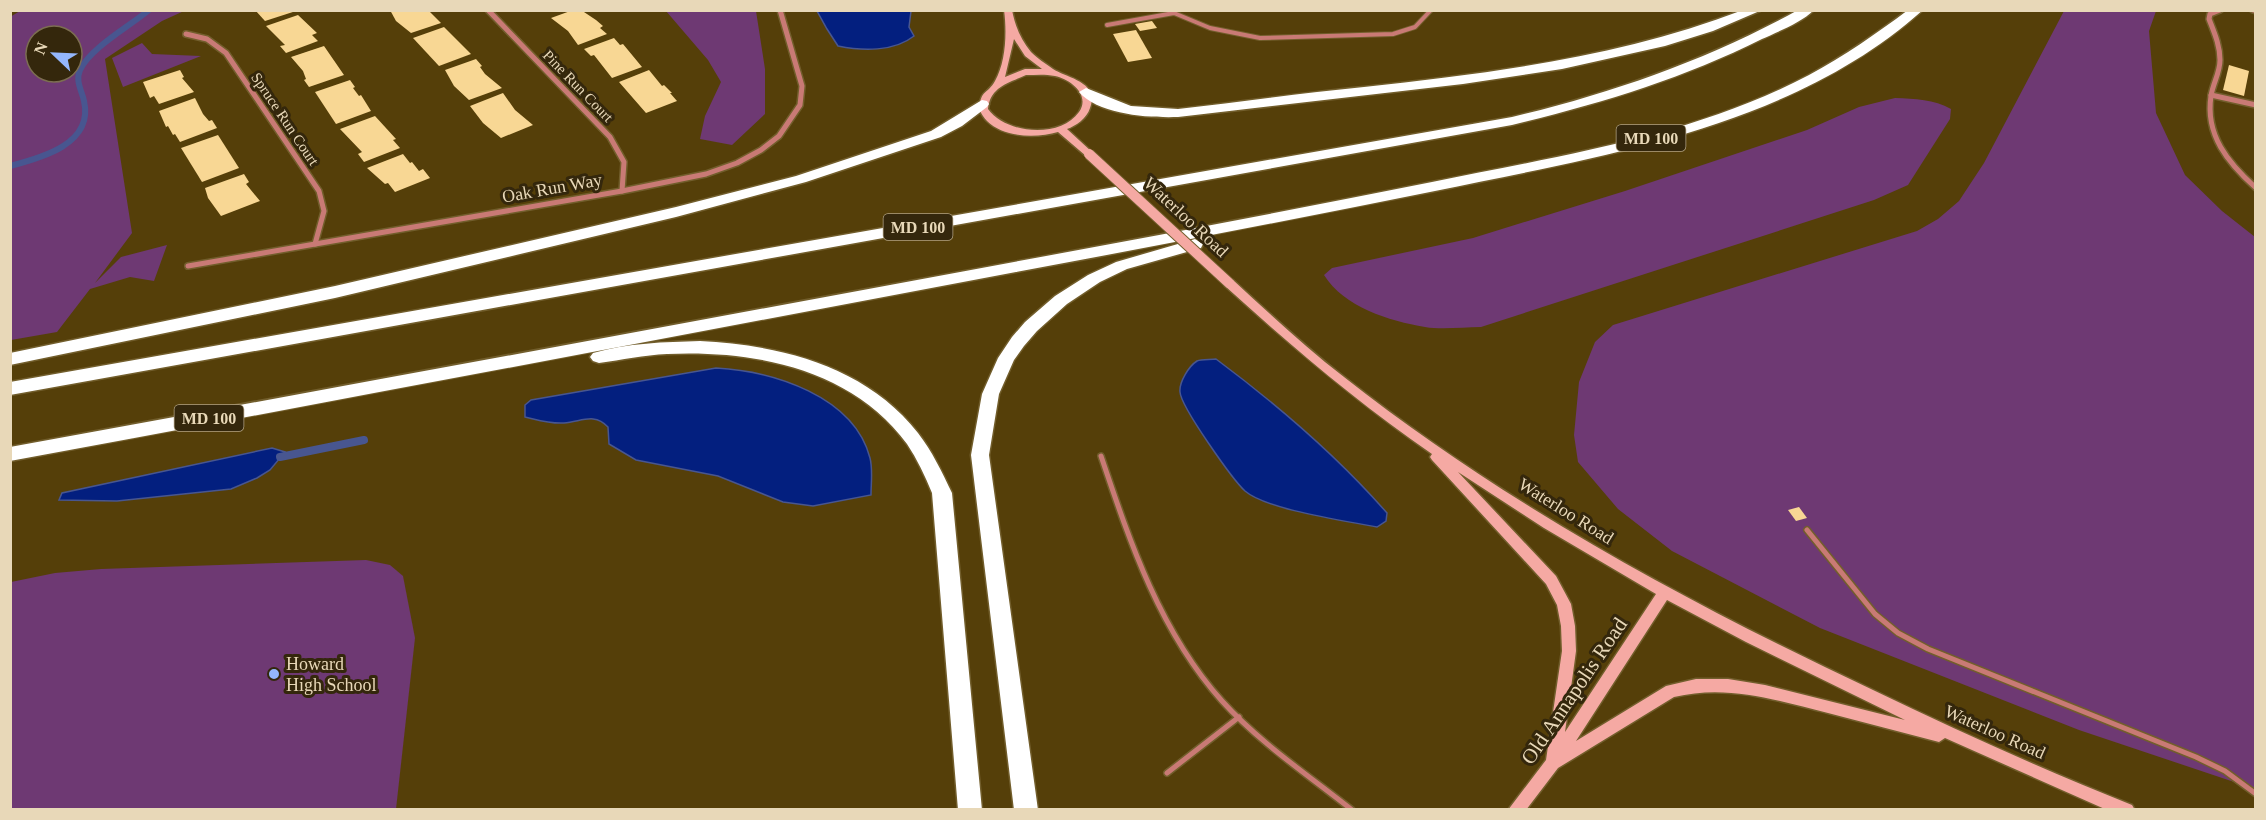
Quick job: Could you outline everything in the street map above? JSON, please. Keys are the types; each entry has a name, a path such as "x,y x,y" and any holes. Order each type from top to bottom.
{"highway":[{"path":"1086,92 1110,106 1129,111 1178,114 1469,80 1534,72 1661,45 1716,27 1756,10"},
{"name":"MD 100","path":"10,389 1512,121 1582,105 1658,81 1716,58 1808,10"},
{"name":"MD 100","path":"10,454 1361,202 1643,141 1722,117 1784,92 1841,64 1898,26 1917,10"},
{"path":"10,359 335,292 675,212 801,179 936,134 957,123 982,104"},
{"path":"1026,810 980,455 986,407 998,373 1022,337 1050,309 1081,286 1112,269 1145,257 1361,202"},
{"path":"407,381 667,348 711,347 797,360 829,373 869,395 886,408 910,434 942,493 970,810"}],"main road":[{"path":"999,82 1010,53 1011,27 1008,10"},
{"path":"1011,27 1028,54 1054,74"},
{"path":"1025,72 1054,74 1078,83 1086,92 1088,102 1084,113 1076,121 1061,129 1031,133 1008,130 991,121 984,112 982,104 986,93 999,82 1025,72"},
{"name":"Waterloo Road","path":"1061,129 1319,363 1421,441 1526,510 1664,593 1818,672 1969,742 2127,810"},
{"path":"1421,441 1551,580 1564,604 1569,651 1553,763"},
{"name":"Old Annapolis Road","path":"1516,810 1553,763 1664,593"},
{"path":"1553,763 1671,691 1696,685 1728,685 1765,691 1969,742"}],"street":[{"name":"Pine Run Court","path":"489,10 614,142 624,162 622,191"},
{"name":"Oak Run Way","path":"188,266 622,191 706,174 737,163 761,150 779,136 800,105 802,86 780,10"},
{"path":"2220,10 2210,14 2209,19 2221,58 2219,73 2211,95 2210,116 2214,136 2223,155 2256,188"},
{"name":"Spruce Run Court","path":"186,34 207,39 226,53 319,191 324,204 324,218 315,244"},
{"path":"2211,95 2256,105"}],"lane":[{"path":"1107,26 1174,13 1210,28 1260,38 1393,34 1410,30 1421,23 1431,10"},
{"path":"1101,456 1133,552 1172,634 1213,690 1251,729 1353,810"},
{"path":"1807,530 1875,614 1898,633 1928,649 2196,757 2225,771 2256,794"},
{"path":"1167,773 1239,717"}],"shaded area":[{"path":"20,11 184,11 162,21 105,59 132,233 95,283 121,257 167,245 154,281 130,277 90,289 57,332 11,340 10,17"},
{"path":"666,11 756,11 765,69 765,114 732,145 700,139 705,116 721,82 708,60"},
{"path":"817,11 911,11 909,27 914,36 887,48 857,49 838,46"},
{"path":"2064,11 2156,11 2149,31 2156,113 2185,175 2222,211 2255,237 2255,789 2079,730 1820,628 1672,551 1618,509 1578,462 1574,435 1579,382 1595,342 1613,325 1917,231 1938,219 1959,201 1984,163"},
{"path":"142,43 152,54 201,56 123,87 112,58"},
{"path":"1895,98 1931,101 1951,109 1950,119 1908,185 1874,200 1481,327 1432,328 1397,321 1355,304 1343,296 1324,275 1332,268 1473,238 1625,191 1807,130 1859,107"},
{"path":"1216,359 1283,412 1327,451 1387,513 1386,521 1377,527 1308,514 1271,504 1245,491 1219,459 1189,412 1180,392 1183,379 1194,363 1199,360"},
{"path":"716,368 738,370 786,381 829,403 847,418 861,436 871,462 871,495 813,506 783,502 718,476 636,460 609,444 608,427 598,420 587,419 559,423 525,417 525,405 531,400"},
{"path":"272,448 285,452 270,470 231,489 117,501 59,500 62,493"},
{"name":"Howard High School","path":"366,560 390,565 403,576 415,638 396,809 11,809 11,582 55,573 101,569"}],"building":[{"path":"255,10 296,10 296,11 265,21"},
{"path":"390,10 428,10 441,23 411,33 396,21"},
{"path":"573,10 581,10 596,20 607,34 578,45 568,31 551,18"},
{"path":"298,15 317,33 312,35 318,41 286,53 280,46 285,45 266,26"},
{"path":"1152,21 1157,28 1140,31 1135,24"},
{"path":"444,27 471,54 439,66 413,38"},
{"path":"1136,30 1152,58 1128,62 1113,34"},
{"path":"614,38 620,45 623,44 642,67 612,78 594,55 591,56 584,49"},
{"path":"324,46 344,75 309,87 304,80 306,79 303,71 291,57"},
{"path":"476,59 485,74 502,88 469,100 454,86 445,70"},
{"path":"2229,65 2249,71 2244,96 2223,90"},
{"path":"180,70 184,77 182,78 194,92 159,104 154,96 150,98 143,82"},
{"path":"649,70 677,101 646,113 619,82"},
{"path":"350,80 355,87 353,88 359,96 361,95 371,111 336,124 315,92"},
{"path":"503,93 515,110 533,125 501,138 483,123 470,106"},
{"path":"195,98 203,114 209,121 212,120 217,128 180,142 168,126 166,127 159,111"},
{"path":"375,116 396,139 393,140 400,148 364,162 358,154 362,152 340,129"},
{"path":"218,135 239,168 202,182 181,148"},
{"path":"403,154 419,171 423,169 430,178 395,192 388,183 385,184 367,168"},
{"path":"244,174 249,182 246,184 260,201 221,216 208,198 205,188"},
{"path":"1799,507 1807,518 1796,521 1788,510"}],"waterway":[{"path":"10,166 50,153 73,138 81,128 85,116 79,82 80,70 101,46 149,10"},
{"path":"280,457 364,440"}],"place":[{"name":"Howard High School","path":"274,674"}]}
